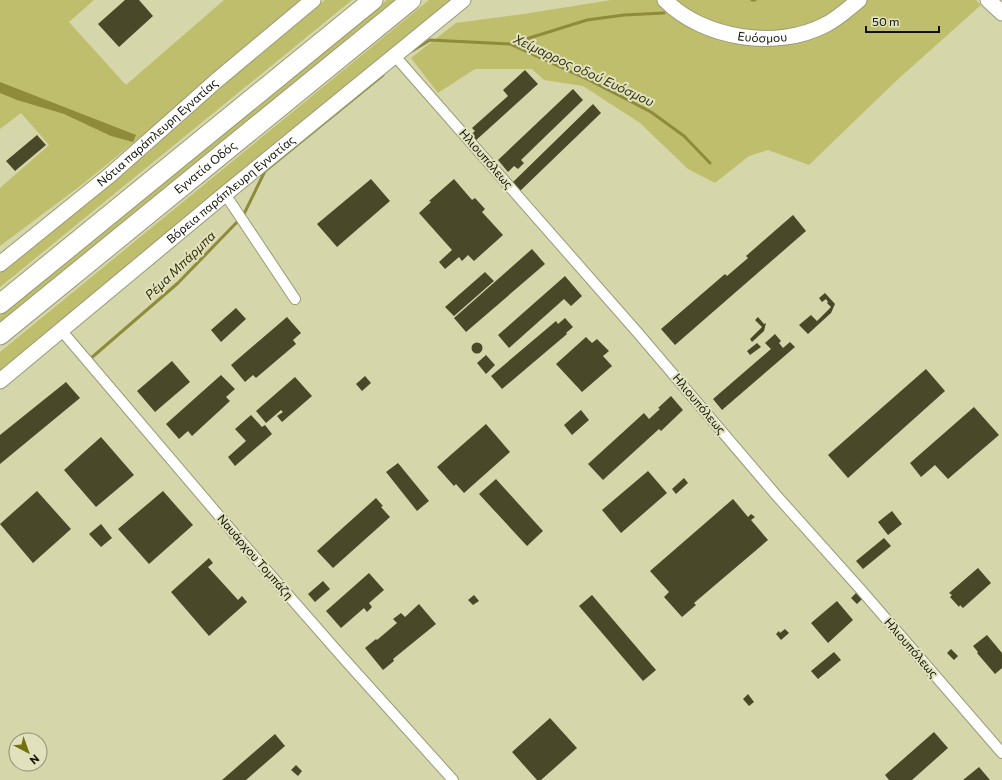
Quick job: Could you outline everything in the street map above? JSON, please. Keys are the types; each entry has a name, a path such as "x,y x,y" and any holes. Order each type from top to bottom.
{"highway":[{"name":"Εγνατία Οδός","path":"0,304 373,0"},
{"name":"Εγνατία Οδός","path":"0,335 411,0"}],"street":[{"name":"Νότια παράπλευρη Εγνατίας","path":"1,262 110,175 216,81 313,0"},
{"name":"Βόρεια παράπλευρη Εγνατίας","path":"0,381 225,194 463,0"},
{"name":"Ευόσμου","path":"665,0 687,17 705,26 736,36 764,39 787,37 819,28 838,17 859,0"},
{"path":"988,0 1002,13"},
{"name":"Ηλιουπόλεως","path":"394,55 652,349 791,512 862,591 1002,753"},
{"path":"225,194 295,299"},
{"name":"Ναυάρχου Τομπάζη","path":"61,330 232,531 453,780"}],"shaded area":[{"path":"0,0 1002,0 1002,780 0,780"},
{"path":"0,0 94,0 69,22 126,85 224,0 309,0 84,183 0,246 0,188 49,145 21,113 0,129"},
{"path":"325,0 352,0 0,287 0,266"},
{"path":"387,0 396,0 0,322 0,315"},
{"path":"429,0 450,0 0,374 0,352"},
{"path":"611,0 976,0 981,5 896,81 809,165 768,150 749,156 715,183 688,169 640,123 583,86 544,80 532,69 475,69 438,93 411,58 456,23"},
{"path":"0,82 136,135 133,142 111,136 64,114 17,100 0,93"}],"building":[{"path":"125,0 139,0 153,16 119,47 98,24"},
{"path":"525,70 538,84 474,142 468,137 475,131 472,128 508,96 503,90"},
{"path":"573,89 583,100 521,160 524,163 518,169 514,166 508,172 498,160"},
{"path":"593,104 601,113 519,192 511,184"},
{"path":"37,135 46,145 15,171 6,161"},
{"path":"371,179 390,201 337,247 317,224"},
{"path":"454,179 472,200 475,198 485,209 482,212 503,235 474,261 468,255 462,261 459,257 445,269 439,262 452,250 419,213 431,202 429,201"},
{"path":"793,215 806,231 675,345 661,329 725,274 727,276 748,258 746,256"},
{"path":"532,249 545,264 466,332 454,318"},
{"path":"485,272 494,281 454,316 445,307"},
{"path":"565,276 582,296 571,306 564,299 509,348 498,335"},
{"path":"825,293 835,304 831,313 808,334 799,325 811,315 817,321 831,307 827,303 828,302 826,299 822,302 819,298"},
{"path":"236,308 246,319 221,342 211,330"},
{"path":"287,317 301,333 293,340 296,344 256,378 253,375 245,382 231,365"},
{"path":"758,317 764,324 766,323 764,331 752,342 750,339 762,327 755,320"},
{"path":"565,318 573,327 566,333 567,334 502,389 491,376 556,321 558,324"},
{"path":"775,334 781,341 779,343 783,348 790,342 795,347 722,410 713,399 771,349 765,343"},
{"path":"586,337 592,343 597,339 609,351 603,356 612,366 582,392 556,364"},
{"path":"475,343 479,343 481,344 481,352 475,353 472,350 472,346"},
{"path":"757,343 761,347 750,355 747,351"},
{"path":"486,355 495,365 486,374 477,363"},
{"path":"172,361 190,382 155,412 137,391"},
{"path":"926,369 945,391 848,478 828,455"},
{"path":"221,375 235,389 226,397 230,401 192,436 188,431 179,439 166,424"},
{"path":"365,376 371,383 362,391 356,384"},
{"path":"295,377 312,396 282,422 277,416 283,412 281,410 266,423 256,411"},
{"path":"66,382 80,398 0,464 0,435"},
{"path":"671,396 683,410 661,431 659,429 603,480 588,464 644,413 649,419"},
{"path":"974,407 999,435 948,479 935,465 921,477 910,463"},
{"path":"581,410 589,420 572,435 564,425"},
{"path":"251,415 262,427 265,425 272,434 235,466 228,457 246,441 235,429"},
{"path":"486,424 510,452 464,493 456,484 454,486 437,467"},
{"path":"101,437 134,475 96,507 64,470"},
{"path":"398,463 429,501 417,511 386,472"},
{"path":"648,471 667,493 621,533 602,510"},
{"path":"684,478 688,483 676,494 672,489"},
{"path":"496,479 543,531 527,546 479,494"},
{"path":"37,491 71,529 33,563 0,524"},
{"path":"163,491 193,525 149,564 118,529"},
{"path":"376,498 383,506 381,507 390,517 333,568 317,551"},
{"path":"733,499 748,517 751,514 755,517 751,520 768,540 694,603 696,605 682,617 664,597 669,592 650,571"},
{"path":"892,511 902,524 888,535 878,522"},
{"path":"101,524 112,538 101,547 89,534"},
{"path":"884,538 891,546 863,569 856,561"},
{"path":"209,558 213,563 208,567 238,600 242,596 247,602 209,636 171,592"},
{"path":"978,568 991,583 963,608 960,605 959,607 950,597 952,595 949,593"},
{"path":"369,573 384,590 369,603 372,607 367,612 364,608 341,628 326,611"},
{"path":"323,581 330,589 315,602 308,594"},
{"path":"856,593 862,599 857,604 851,598"},
{"path":"474,595 479,601 473,605 468,600"},
{"path":"592,595 656,670 643,681 579,606"},
{"path":"837,601 853,620 828,643 811,623"},
{"path":"419,604 436,624 393,659 394,661 383,670 365,648 397,623 393,619 401,613 405,617"},
{"path":"785,629 789,633 781,640 776,634"},
{"path":"987,635 1002,653 1002,668 995,674 973,646"},
{"path":"951,649 958,656 954,660 947,653"},
{"path":"834,652 841,660 818,679 811,671"},
{"path":"748,694 754,702 749,706 743,699"},
{"path":"550,718 577,748 541,780 537,780 512,752"},
{"path":"934,732 948,748 912,780 889,780 885,775"},
{"path":"275,734 285,746 246,780 222,780"},
{"path":"296,765 302,771 298,776 291,770"},
{"path":"979,767 990,780 963,780"}],"waterway":[{"path":"510,44 587,20 624,15 664,13"},
{"name":"Χείμαρρος οδού Ευόσμου","path":"412,51 430,40 510,44 589,80 651,112 684,136 710,163"},
{"path":"243,216 265,171 383,75"},
{"name":"Ρέμα Μπάρμπα","path":"90,359 178,283 239,220"}]}
